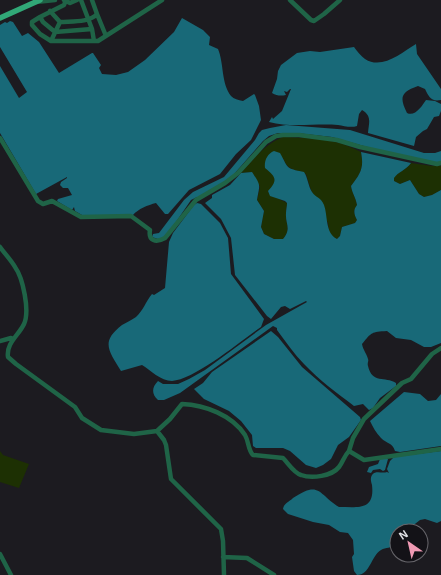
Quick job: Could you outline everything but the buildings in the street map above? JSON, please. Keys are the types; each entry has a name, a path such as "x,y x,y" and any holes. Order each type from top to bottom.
{"main road":[{"path":"0,18 38,1"}],"street":[{"path":"38,1 55,0"},
{"path":"77,0 70,3 65,0 64,5 40,16 32,22 32,25 40,34 51,42 98,41 162,0"},
{"path":"81,0 92,30 94,41"},
{"path":"92,0 106,36"},
{"path":"290,0 311,20 314,21 340,0"},
{"path":"50,11 60,22"},
{"path":"60,22 88,20 94,18 97,14"},
{"path":"40,16 43,22 55,32 92,30"},
{"path":"51,42 60,22"},
{"path":"0,138 38,201 43,204 52,201 81,217 131,216 150,230 150,238 155,241 165,238 196,200 238,174 266,142 276,136 299,135 337,140 360,147 430,163 441,163"},
{"path":"0,247 17,270 24,289 26,318 24,325 13,339 9,348 8,357 75,406 82,418 102,430 134,434 157,431 170,419 182,404 196,404 232,421 244,434 250,452 253,455 283,458 301,476 323,476 334,473 349,451 353,438 364,419 402,383 411,379 432,354 441,348"},
{"path":"0,341 11,338 13,339"},
{"path":"157,431 166,445 171,479 221,529 223,541 224,575"},
{"path":"349,451 364,460 441,449"},
{"path":"0,554 11,575"},
{"path":"223,557 247,558 274,575"}],"green space":[{"path":"283,137 332,141 361,152 361,170 351,186 357,205 354,212 357,220 355,223 342,227 340,236 337,239 329,232 328,223 311,190 306,174 292,169 287,165 283,158 274,176 274,184 268,192 287,203 286,217 288,229 283,239 274,239 264,234 261,227 264,211 257,200 260,187 252,172 241,173 265,148"},
{"path":"411,163 441,166 441,190 424,197 419,194 410,180 400,184 394,181 393,178"},
{"path":"0,451 3,455 29,464 19,488 0,482"}],"water":[{"path":"182,18 203,30 210,37 209,45 218,49 224,79 231,96 243,101 254,94 255,95 259,106 261,120 251,140 236,154 220,174 189,190 168,214 165,214 156,203 143,208 133,215 82,215 75,211 74,207 72,210 57,201 58,199 72,195 68,188 63,188 60,185 61,182 67,177 36,194 0,133 0,66 19,98 27,92 0,47 0,25 10,21 13,22 22,36 28,33 39,42 59,73 93,53 101,65 99,68 102,74 116,75 128,72 145,60 174,32"},
{"path":"416,44 417,54 441,89 441,100 433,100 429,97 425,89 418,86 408,90 403,96 402,99 404,107 407,113 413,114 426,100 435,101 441,104 441,111 439,116 434,117 427,129 416,137 414,146 368,133 369,117 362,110 359,114 357,126 355,127 338,125 286,125 269,122 272,117 273,119 282,111 291,89 287,92 284,91 286,95 279,96 272,93 278,71 281,65 297,53 310,51 320,52 354,47 365,59 378,63 398,56"},
{"path":"286,125 350,130 424,153 435,153 441,151 441,161 436,163 385,152 332,137 297,133 278,133 269,136 263,141 228,181 200,197 191,200 165,238 158,239 152,237 153,234 159,233 184,200 193,192 224,177 262,130"},
{"path":"274,151 280,153 288,167 304,172 312,192 323,202 330,233 337,239 340,236 342,227 355,223 357,220 354,212 357,205 351,186 361,170 361,152 411,163 394,178 394,181 400,184 410,180 419,194 424,197 441,190 441,343 431,347 424,347 411,340 396,338 387,331 375,332 370,335 362,344 367,355 370,372 379,379 396,383 396,386 380,398 373,408 369,410 363,404 354,406 322,381 300,360 277,328 273,326 180,393 164,400 158,400 153,393 154,386 158,381 163,384 178,384 189,379 205,370 266,325 307,302 306,301 290,309 285,306 281,307 271,319 267,316 235,275 231,238 221,219 205,203 212,198 212,195 230,185 241,173 252,172 259,185 257,200 264,211 261,227 264,234 274,239 283,239 288,229 286,217 287,203 270,196 268,191 273,184 274,179 272,174 265,168 266,158"},
{"path":"197,203 201,204 220,223 228,238 231,274 264,319 261,327 205,367 181,379 168,381 142,365 121,371 110,352 109,342 111,337 122,325 138,315 152,294 154,295 165,288 169,242 173,233"},
{"path":"271,331 278,337 302,367 360,417 361,420 349,437 338,445 331,459 316,468 306,465 290,451 283,448 256,448 253,446 252,435 241,421 229,411 204,399 194,389 203,383 212,372"},
{"path":"404,392 420,394 428,401 436,400 441,394 441,446 400,452 395,451 389,443 383,440 376,432 370,421"},
{"path":"441,451 441,521 437,523 425,519 416,523 389,523 389,547 381,550 375,556 368,569 357,575 354,571 352,557 354,554 353,540 348,533 340,532 329,525 313,522 288,514 283,509 293,498 309,490 318,491 339,507 364,506 371,499 372,475 377,472 389,473 387,469 390,461 394,457"},
{"path":"380,459 388,459 385,470 383,471 380,469 373,470 371,473 367,472 369,467 378,464"}]}
